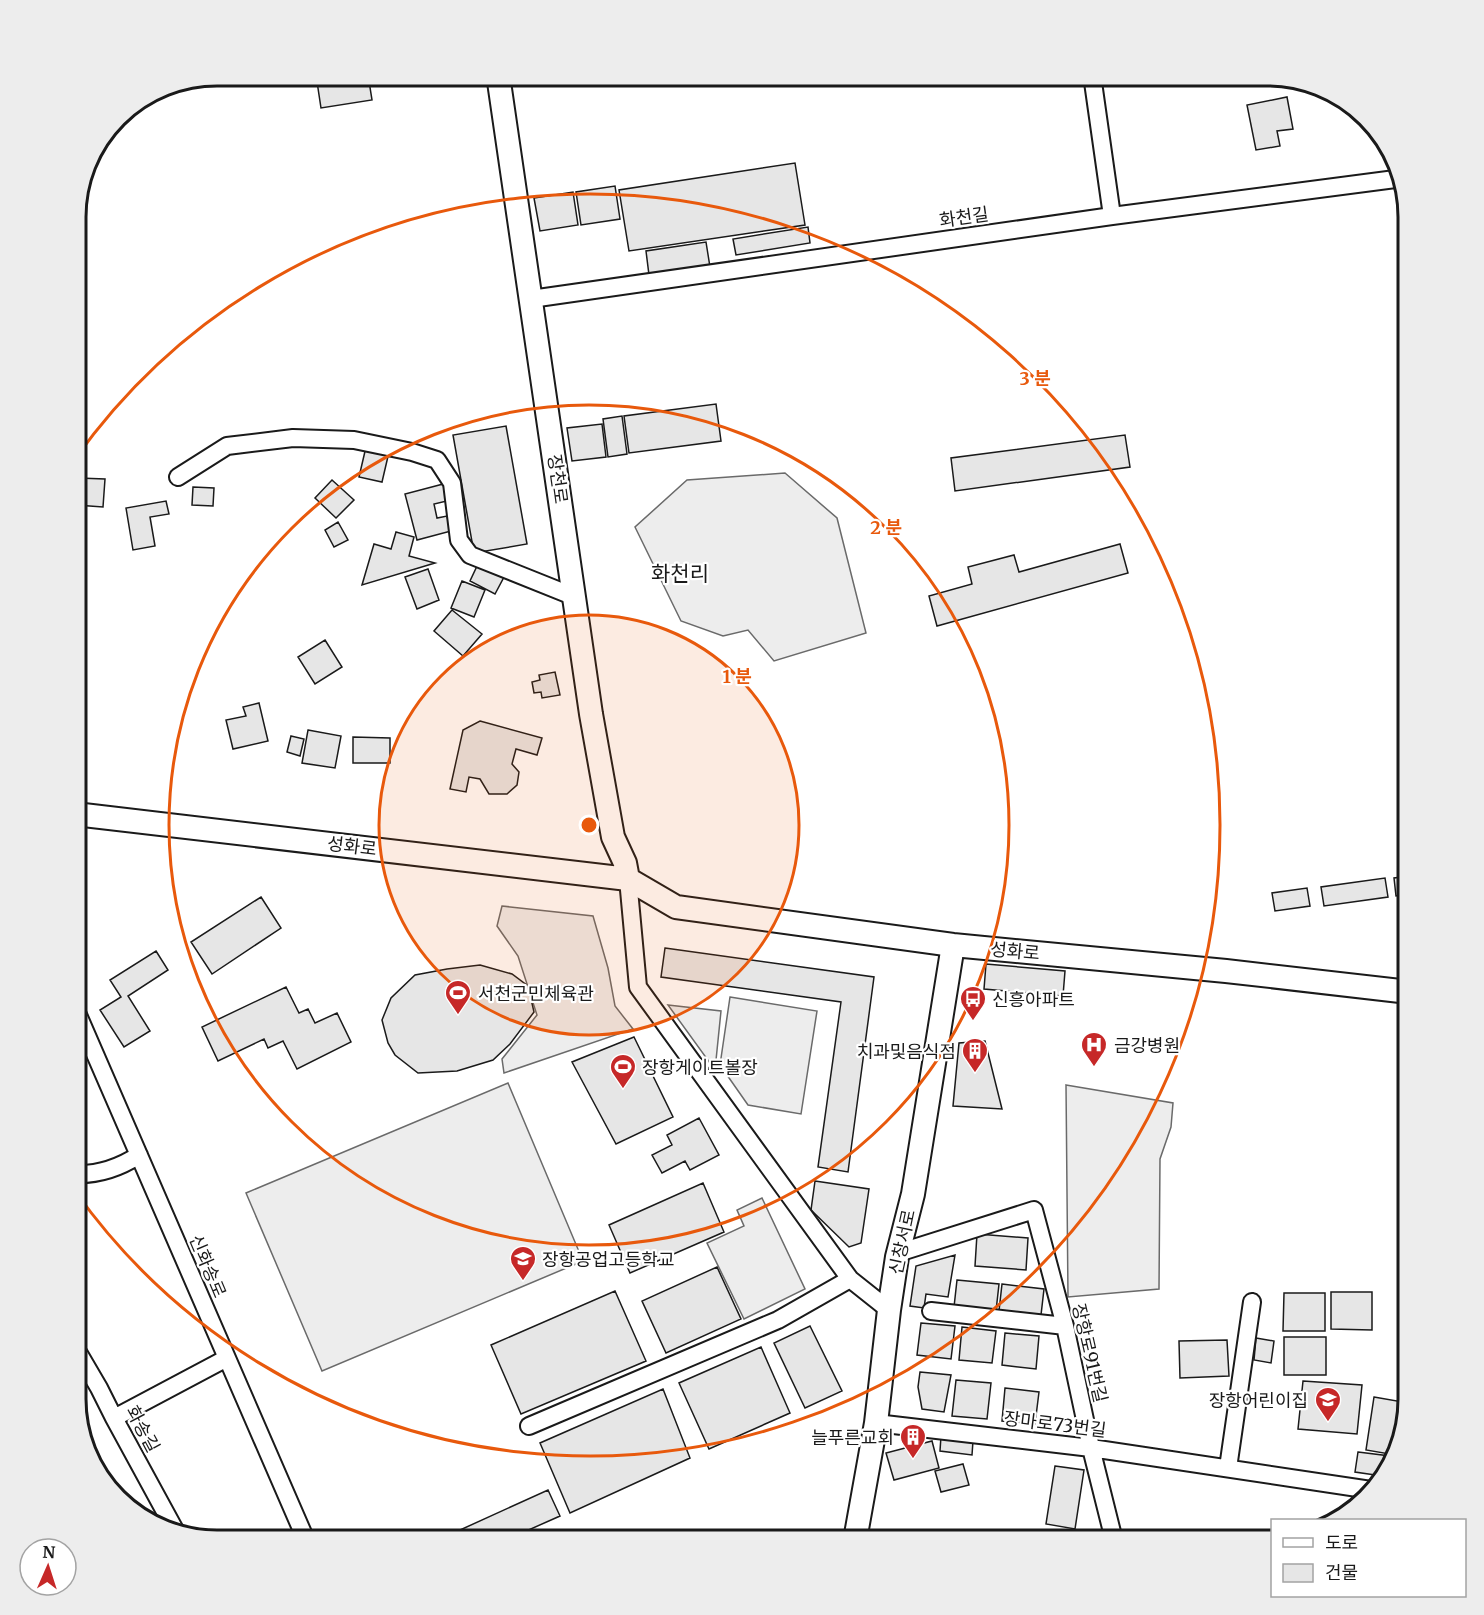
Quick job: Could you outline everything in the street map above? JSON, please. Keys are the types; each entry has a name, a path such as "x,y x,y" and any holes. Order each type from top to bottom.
{"main road":[{"name":"장천로","path":"500,86 591,714 613,837 625,863 628,879"},
{"name":"성화로","path":"86,814 628,879 676,907 953,945 1226,971 1398,991"},
{"name":"신창서로","path":"857,1530 876,1423 898,1252 913,1194 953,945"}],"street":[{"path":"1094,86 1112,216"},
{"name":"화천길","path":"531,299 1112,216 1393,179"},
{"path":"178,477 227,446 293,438 354,440 412,452 437,460 452,483 459,540 470,555 575,597"},
{"path":"628,879 638,987 850,1280 889,1310"},
{"name":"신화송로","path":"86,1033 302,1530"},
{"path":"86,1175 120,1167 139,1155"},
{"name":"장항로91번길","path":"898,1252 1034,1210 1065,1326 1112,1530"},
{"path":"529,1426 778,1320 850,1280"},
{"path":"1228,1468 1252,1302"},
{"path":"931,1311 1065,1326"},
{"path":"114,1418 227,1358"},
{"name":"화송길","path":"86,1366 170,1521"},
{"name":"장마로73번길","path":"876,1423 1091,1448 1362,1489"}],"shaded area":[{"path":"785,473 837,518 866,633 774,661 748,630 723,636 681,621 635,527 687,480"},
{"path":"502,906 593,916 608,968 615,1006 633,1029 504,1073 502,1059 537,1015 518,956 497,926"},
{"path":"730,997 817,1011 801,1114 748,1105 720,1065"},
{"path":"668,1005 721,1011 715,1070"},
{"path":"508,1083 583,1261 322,1371 246,1193"},
{"path":"1066,1085 1173,1103 1171,1127 1160,1159 1159,1289 1068,1297"},
{"path":"762,1198 805,1289 744,1319 707,1243 744,1226 737,1210"}],"building":[{"path":"318,86 370,86 372,100 321,108"},
{"path":"1287,97 1293,129 1277,131 1280,146 1256,150 1247,105"},
{"path":"795,163 805,225 629,251 619,190"},
{"path":"615,186 620,219 581,225 576,192"},
{"path":"573,192 578,225 540,231 534,198"},
{"path":"808,227 810,243 736,255 733,239"},
{"path":"706,242 710,267 649,275 646,251"},
{"path":"716,404 721,441 629,453 624,416"},
{"path":"622,416 627,454 608,457 603,419"},
{"path":"602,424 606,457 572,461 567,428"},
{"path":"506,426 527,544 474,553 453,435"},
{"path":"1125,435 1130,467 955,491 951,458"},
{"path":"366,447 389,452 382,482 359,477"},
{"path":"86,478 105,479 103,507 86,506"},
{"path":"332,480 354,500 336,518 315,498"},
{"path":"447,483 451,500 434,504 437,518 447,516 451,531 417,540 405,494"},
{"path":"193,487 214,488 213,506 192,505"},
{"path":"166,501 169,514 150,517 155,546 133,550 126,508"},
{"path":"338,522 348,540 334,547 325,530"},
{"path":"396,532 414,537 409,556 435,563 362,585 374,544 391,549"},
{"path":"1120,544 1128,573 937,626 929,596 972,584 968,567 1014,555 1019,572"},
{"path":"478,564 504,577 495,594 470,581"},
{"path":"428,569 439,600 417,609 405,577"},
{"path":"462,581 485,590 474,617 451,608"},
{"path":"452,610 482,634 463,656 434,631"},
{"path":"325,640 342,667 315,684 298,657"},
{"path":"555,672 560,695 542,698 541,692 534,693 532,682 540,680 539,675"},
{"path":"259,703 268,741 233,749 226,720 246,716 243,707"},
{"path":"480,721 542,738 537,755 516,749 512,764 519,772 517,785 507,794 489,794 480,779 469,777 466,792 450,789 463,730"},
{"path":"308,730 341,736 335,768 302,763"},
{"path":"291,736 304,739 300,756 287,752"},
{"path":"353,737 390,738 390,763 353,763"},
{"path":"1398,877 1398,896 1396,896 1394,878"},
{"path":"1385,878 1388,897 1324,906 1321,887"},
{"path":"1307,888 1310,906 1275,911 1272,893"},
{"path":"261,897 281,928 212,974 191,942"},
{"path":"665,948 874,977 848,1172 818,1167 841,1002 661,977"},
{"path":"156,951 168,970 128,996 150,1031 124,1047 100,1010 121,997 110,980"},
{"path":"986,964 1065,971 1063,996 984,989"},
{"name":"서천군민체육관","path":"480,965 512,974 528,986 534,1012 510,1044 493,1060 457,1071 418,1073 395,1055 388,1043 382,1020 391,998 415,975"},
{"path":"286,987 299,1013 308,1009 315,1023 337,1013 351,1042 297,1069 283,1041 268,1048 264,1039 218,1061 202,1027"},
{"name":"장항게이트볼장","path":"634,1037 673,1117 616,1144 572,1062"},
{"name":"치과및음식점","path":"985,1041 1002,1109 953,1106 959,1043"},
{"path":"699,1118 719,1155 690,1170 685,1161 662,1173 652,1155 672,1145 667,1135"},
{"path":"815,1181 869,1189 861,1243 849,1247 811,1210"},
{"path":"703,1183 724,1232 630,1273 609,1225"},
{"path":"977,1234 1028,1238 1026,1270 975,1266"},
{"path":"955,1255 948,1297 926,1294 924,1308 910,1306 916,1266"},
{"path":"717,1267 741,1319 666,1353 642,1301"},
{"path":"957,1280 999,1284 996,1311 954,1307"},
{"path":"1002,1284 1044,1289 1041,1315 999,1311"},
{"path":"615,1291 646,1361 521,1414 491,1345"},
{"path":"1331,1292 1372,1292 1372,1330 1331,1329"},
{"path":"1284,1293 1325,1293 1325,1331 1283,1331"},
{"path":"921,1323 955,1326 951,1359 917,1355"},
{"path":"810,1326 842,1391 805,1408 774,1343"},
{"path":"962,1327 996,1331 992,1363 959,1360"},
{"path":"1005,1333 1039,1336 1036,1369 1002,1365"},
{"path":"1284,1337 1326,1337 1326,1375 1284,1375"},
{"path":"1256,1338 1274,1341 1271,1363 1254,1360"},
{"path":"1227,1340 1229,1376 1180,1378 1179,1341"},
{"path":"761,1347 790,1413 709,1449 679,1383"},
{"path":"920,1372 951,1375 944,1412 922,1409 918,1387"},
{"path":"956,1380 991,1383 987,1419 952,1416"},
{"path":"1303,1381 1362,1385 1357,1434 1298,1429"},
{"path":"1005,1388 1039,1392 1035,1424 1002,1421"},
{"path":"663,1389 690,1458 570,1513 540,1443"},
{"path":"1374,1397 1398,1401 1394,1432 1386,1453 1366,1450"},
{"path":"941,1436 973,1441 972,1455 940,1451"},
{"name":"늘푸른교회","path":"932,1441 939,1468 894,1480 886,1453"},
{"path":"1358,1452 1385,1455 1373,1475 1355,1472"},
{"path":"963,1464 969,1485 941,1492 935,1471"},
{"path":"1055,1466 1084,1470 1075,1529 1046,1524"},
{"path":"548,1490 560,1516 528,1530 460,1530"}],"place":[{"name":"서천군민체육관","path":"458,1016"},
{"name":"신흥아파트","path":"973,1022"},
{"name":"금강병원","path":"1094,1068"},
{"name":"치과및음식점","path":"975,1074"},
{"name":"장항게이트볼장","path":"623,1090"},
{"name":"장항공업고등학교","path":"523,1282"},
{"name":"장항어린이집","path":"1328,1423"},
{"name":"늘푸른교회","path":"913,1460"}],"district":[{"name":"화천리","path":"680,573"}]}
